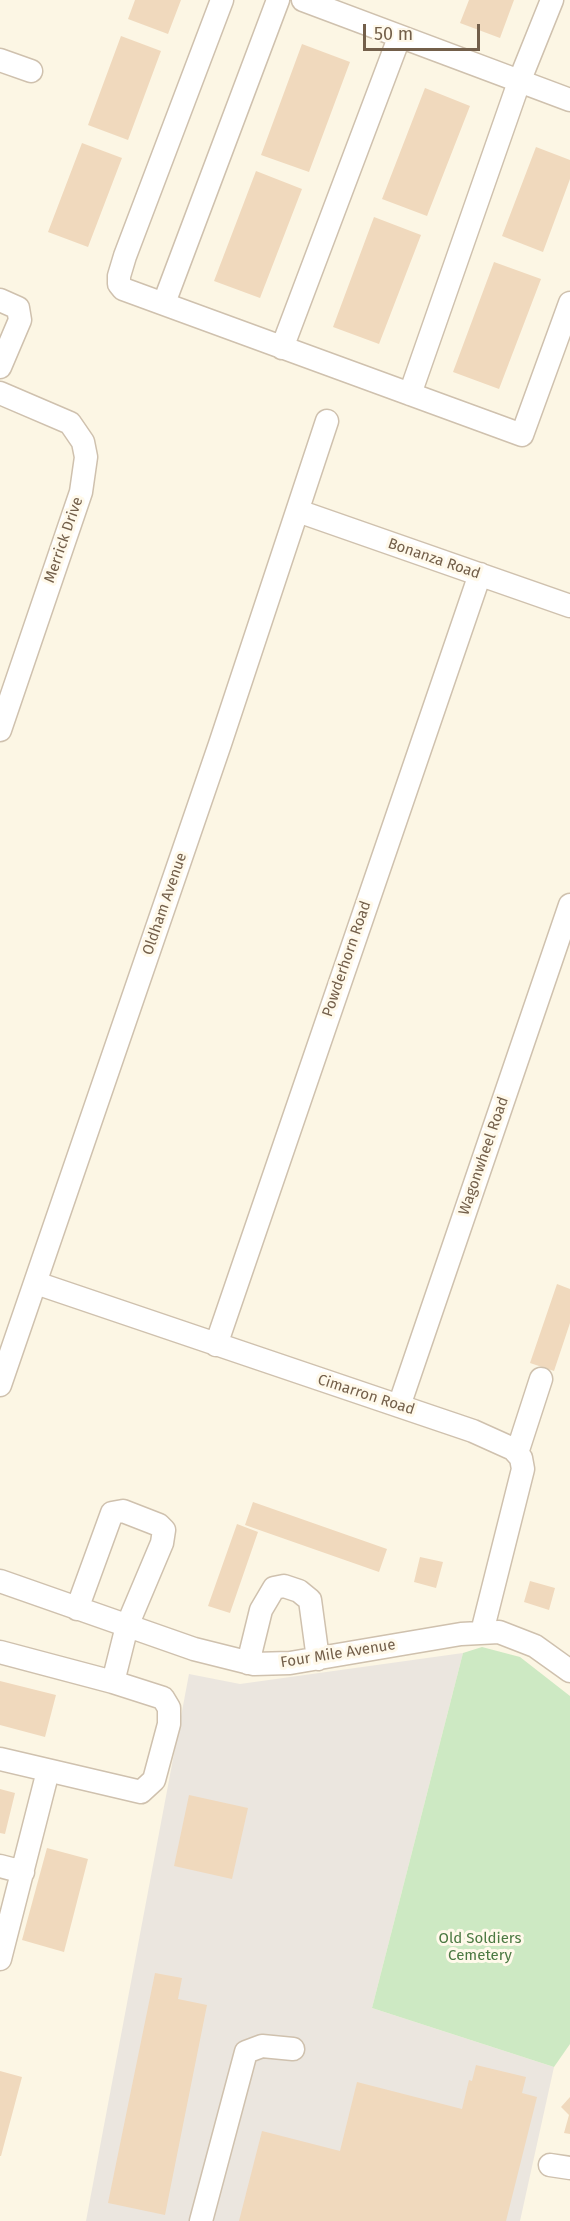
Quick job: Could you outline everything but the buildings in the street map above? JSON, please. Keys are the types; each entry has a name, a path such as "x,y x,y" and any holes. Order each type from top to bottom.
{"street":[{"path":"222,0 119,276 119,284 123,289 522,435 570,303"},
{"path":"164,303 278,0"},
{"path":"303,0 399,38 570,100"},
{"path":"410,394 519,82 552,0"},
{"path":"282,348 399,38"},
{"path":"0,60 31,71"},
{"path":"0,300 18,308 20,320 0,367"},
{"name":"Merrick Drive","path":"0,393 70,423 83,442 86,457 81,492 0,730"},
{"name":"Oldham Avenue","path":"0,1385 327,422"},
{"name":"Bonanza Road","path":"298,512 570,606"},
{"name":"Powderhorn Road","path":"216,1345 480,574"},
{"name":"Wagonwheel Road","path":"399,1406 570,905"},
{"name":"Cimarron Road","path":"36,1283 399,1406 492,1439 517,1453"},
{"path":"482,1632 521,1480 523,1469 517,1453 541,1379"},
{"path":"77,1609 112,1513 123,1511 159,1525 164,1530 162,1543 127,1626 113,1682"},
{"name":"Four Mile Avenue","path":"0,1581 194,1649 248,1663 272,1665 318,1659 482,1632 517,1637 544,1651 570,1671"},
{"path":"248,1663 261,1610 274,1588 284,1586 299,1591 310,1599 318,1659"},
{"path":"0,1652 113,1682 163,1698 169,1708 169,1724 154,1780 141,1792 0,1759"},
{"path":"0,1959 7,1907 23,1872 48,1771"},
{"path":"0,1866 23,1872"},
{"path":"201,2221 246,2052 262,2046 293,2049"}],"shaded area":[{"path":"463,1653 372,2008 554,2067 520,2221 86,2221 189,1674 240,1684"}],"green space":[{"name":"Old Soldiers Cemetery","path":"482,1647 520,1657 570,1696 570,2044 554,2067 372,2008 463,1653"}]}
